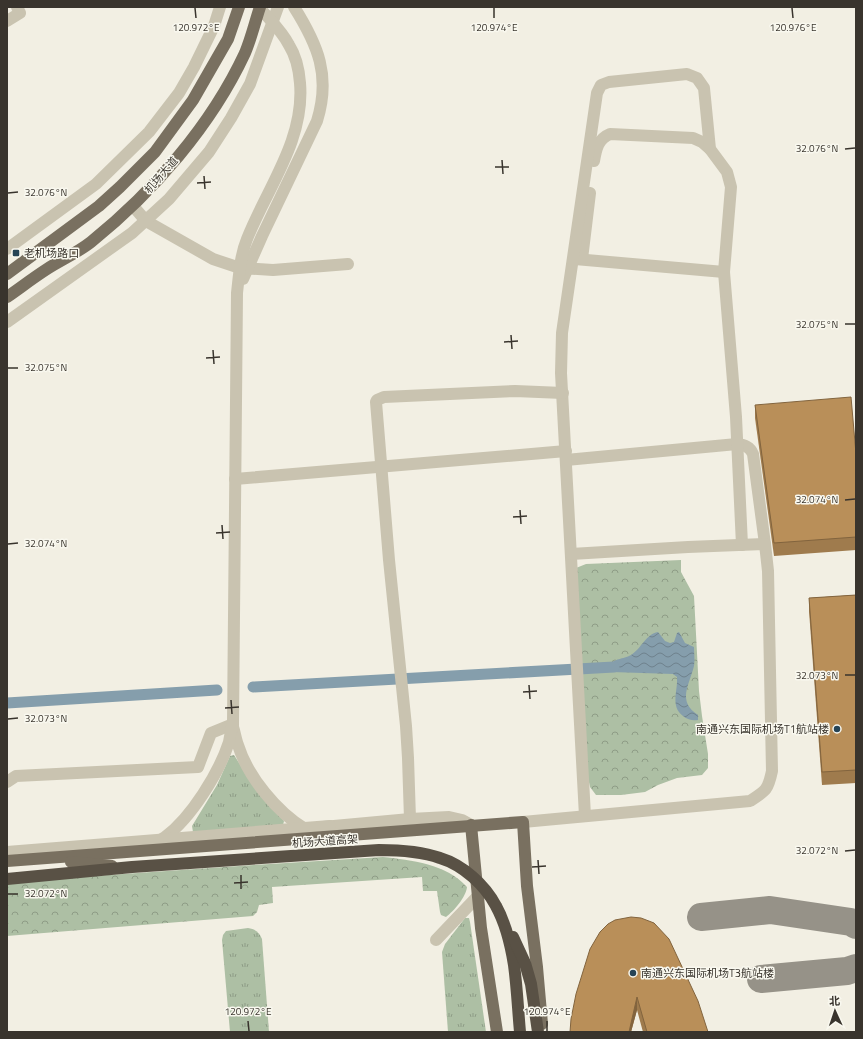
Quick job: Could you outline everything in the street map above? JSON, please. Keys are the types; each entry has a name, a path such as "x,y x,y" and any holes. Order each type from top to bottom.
{"highway":[{"name":"机场大道高架","path":"7,879 132,867 379,850 402,850 423,853 441,858 472,876 496,906 506,931 514,964 520,1032"},
{"path":"496,906 509,927 525,963 531,984 538,1032"}],"main road":[{"name":"机场大道","path":"7,274 99,206 155,152 193,100 228,39 239,7"},
{"name":"机场大道","path":"7,297 89,243 133,206 171,165 214,109 245,52 260,7"},
{"path":"7,861 289,839 332,831 523,822 527,886 537,967 542,1032"},
{"path":"471,825 481,928 496,1031"},
{"path":"30,859 132,867"}],"street":[{"path":"7,21 20,13 17,7"},
{"path":"7,249 96,184 149,132 179,93 194,68 214,26 220,7"},
{"path":"124,852 152,844 176,828 207,788 229,743 233,724 237,293 244,269 246,241 294,136 300,106 299,75 290,45 260,7"},
{"path":"7,322 132,234 169,200 209,152 232,118 250,84 278,7"},
{"path":"244,269 262,236 317,121 324,94 320,59 304,23 294,7"},
{"path":"577,259 597,93 601,85 609,82 687,74 697,78 704,88 710,149"},
{"path":"585,816 561,372 562,332 577,259 595,152 599,142 610,134 693,138 702,142 710,149 728,172 731,187 724,272 737,444 742,545"},
{"path":"133,206 146,221 213,259 244,269 273,270 348,264"},
{"path":"577,259 724,272"},
{"path":"410,819 404,704 389,560 376,406 377,400 380,398 515,392 563,393"},
{"path":"235,479 382,466 737,444 748,447 751,450 753,454 768,571 772,760 769,785 763,793 750,801 523,822"},
{"path":"571,554 765,544"},
{"path":"7,782 16,776 198,767 211,733 233,724"},
{"path":"233,724 238,746 259,785 287,816 306,829"},
{"path":"7,852 306,829 332,831 410,819 449,817 462,820 471,825"},
{"path":"289,839 306,829"},
{"path":"436,940 478,896"}],"green space":[{"path":"681,560 681,572 694,596 699,691 708,754 708,768 702,775 677,778 658,785 645,792 621,795 596,795 590,787 585,763 576,568 586,564"},
{"path":"234,755 248,777 284,821 283,825 193,832 192,826 217,785 230,756"},
{"path":"383,857 428,864 439,868 459,879 467,887 466,891 456,908 446,917 441,915 437,891 423,891 422,877 272,887 273,903 259,905 257,912 253,916 7,936 7,882"},
{"path":"465,918 469,918 470,922 486,1032 448,1032 442,952 445,944"},
{"path":"248,928 253,929 260,934 262,939 269,1032 230,1032 222,940 226,931"}],"water":[{"path":"658,632 665,641 670,643 674,642 677,633 679,632 685,643 694,647 694,666 686,693 686,699 692,710 698,715 698,720 689,719 679,712 676,703 677,677 673,674 611,672 609,667 613,662 631,655 650,636"}],"building":[{"path":"851,397 856,454 856,537 774,543 755,405"},
{"name":"南通兴东国际机场T1航站楼","path":"856,595 856,770 822,772 809,598"},
{"name":"南通兴东国际机场T3航站楼","path":"631,917 641,918 654,923 669,939 698,1001 708,1032 647,1032 637,997 629,1032 570,1032 576,994 590,949 600,932 608,924 615,920"}],"waterway":[{"path":"253,687 614,667"},
{"path":"7,703 217,690"}],"taxiway":[{"path":"701,917 770,910 851,922 856,925"},
{"path":"761,979 847,971 856,968"}],"place":[{"name":"老机场路口","path":"16,253"},
{"name":"南通兴东国际机场T1航站楼","path":"837,729"},
{"name":"南通兴东国际机场T3航站楼","path":"633,973"}]}
